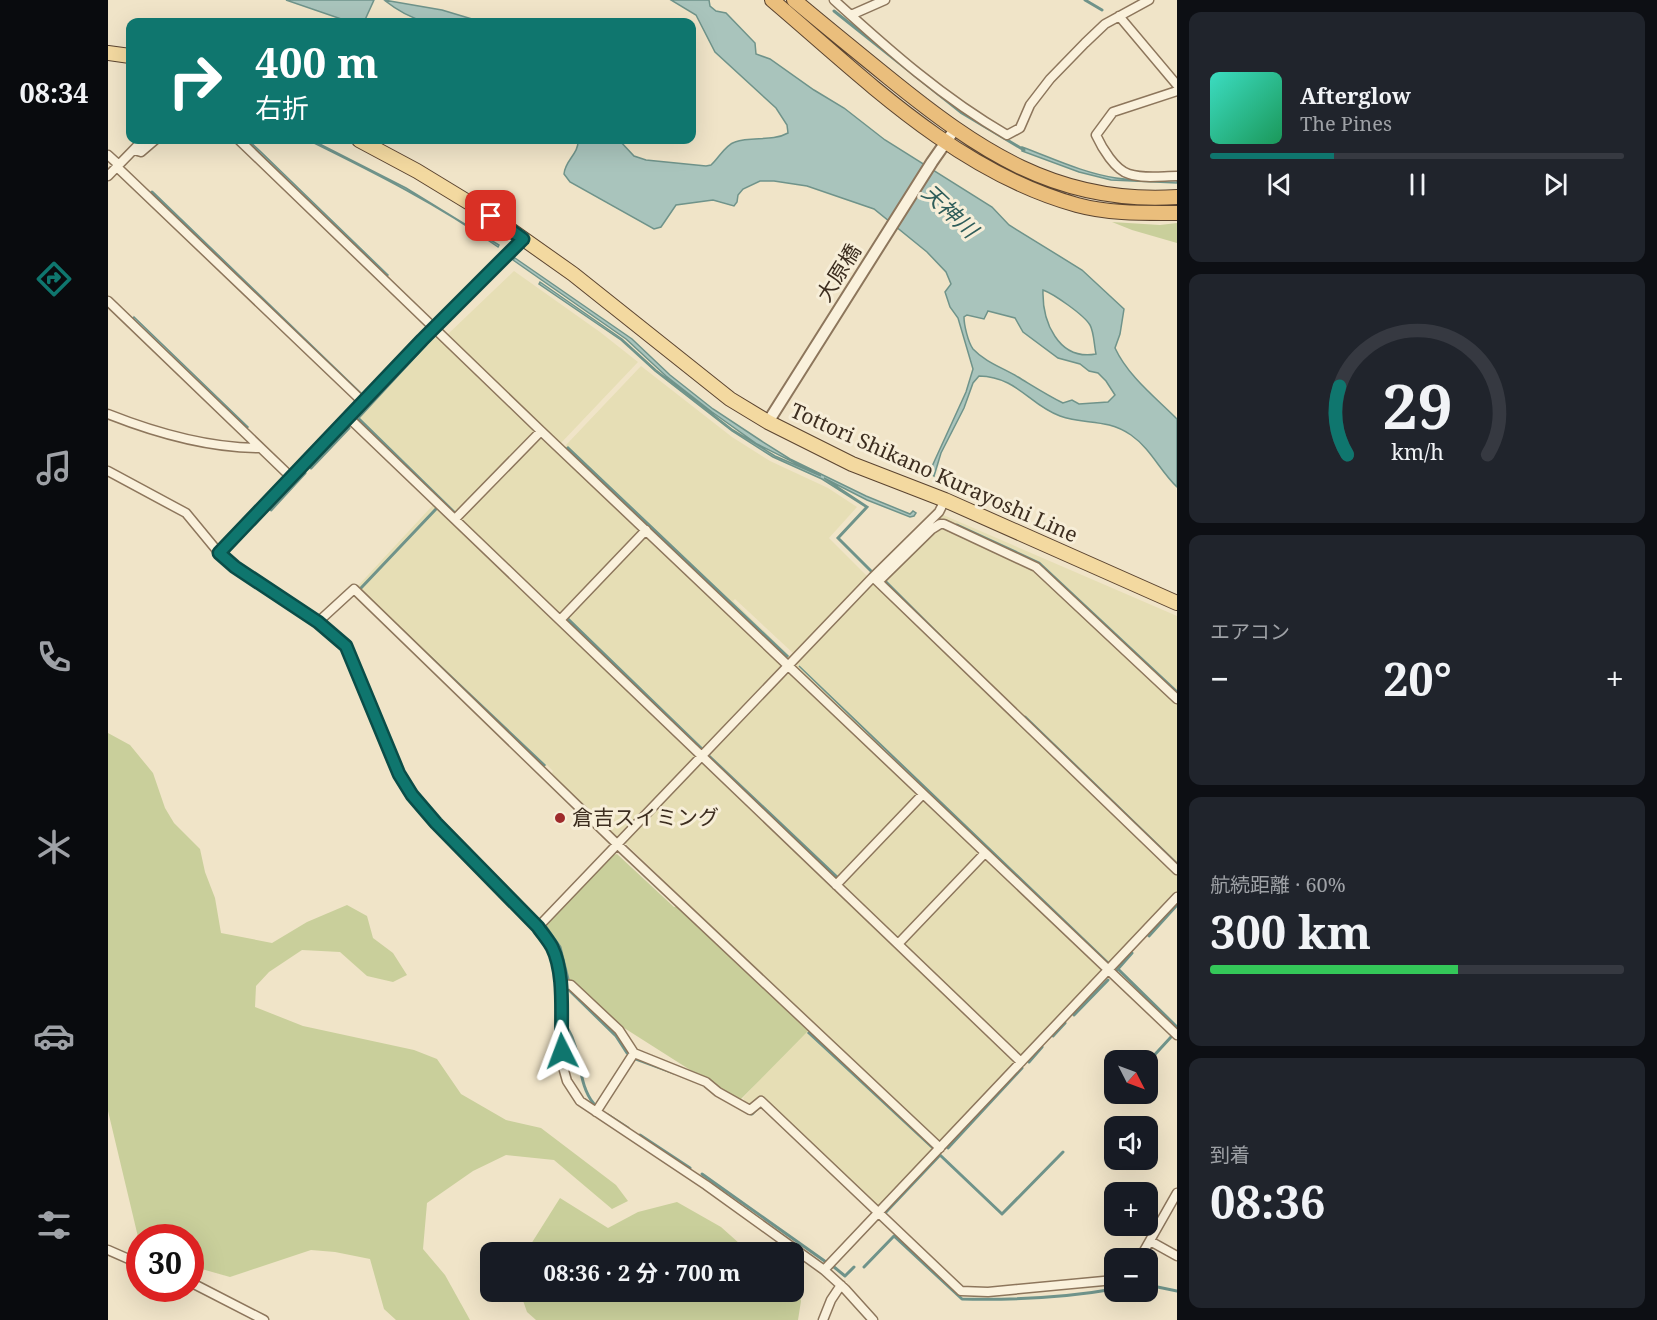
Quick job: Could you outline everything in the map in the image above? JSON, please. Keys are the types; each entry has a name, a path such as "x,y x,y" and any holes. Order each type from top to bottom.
{"highway":[{"path":"772,0 840,59 945,142 1002,175 1078,205 1130,214 1177,213"},
{"path":"794,0 955,129 988,151 1027,171 1066,185 1145,199 1177,197"}],"main road":[{"path":"108,53 126,55"},
{"name":"Tottori Shikano Kurayoshi Line","path":"366,144 417,171 491,216 573,274 730,399 768,422 852,464 945,500 1177,603"}],"street":[{"path":"834,0 937,89 968,112 1006,135 1020,128 1030,105 1050,79 1105,24 1149,0"},
{"path":"851,15 885,0"},
{"path":"1119,16 1177,85"},
{"path":"1177,91 1113,112 1096,135 1108,155 1120,169 1128,174 1177,176"},
{"name":"大原橋","path":"768,422 955,129"},
{"path":"108,176 139,144"},
{"path":"134,150 141,152 150,144"},
{"path":"243,144 540,431 1177,1035"},
{"path":"108,155 363,402"},
{"path":"219,553 523,239"},
{"path":"108,301 292,478"},
{"path":"108,414 182,438 233,448 260,448"},
{"path":"349,418 1021,1062"},
{"path":"455,519 540,431"},
{"path":"108,471 186,513 219,553 244,574 318,622 346,646 399,774 412,795 436,823 538,927 551,945 556,957 561,984 560,1019 563,1067 567,1081 580,1101 706,1185 824,1270 873,1320"},
{"path":"876,580 939,512 945,500"},
{"path":"538,927 788,666 876,580 940,524 1036,567 1177,699"},
{"path":"560,620 646,530"},
{"path":"876,580 1177,870"},
{"path":"318,622 354,589 618,845 940,1148"},
{"path":"836,885 923,794"},
{"path":"898,944 985,853"},
{"path":"824,1270 1177,897"},
{"path":"561,984 571,985 619,1030 634,1053 706,1083 750,1110 760,1101 961,1291 988,1292 1104,1281"},
{"path":"596,1112 634,1053"},
{"path":"1146,1248 1177,1193"},
{"path":"1150,1241 1177,1256"},
{"path":"108,1250 126,1258"},
{"path":"823,1320 831,1300 841,1285"},
{"path":"204,1289 264,1320"}],"shaded area":[{"path":"514,271 638,362 561,443 447,335"},
{"path":"435,337 441,339 537,431 456,516 356,419 356,416 429,339"},
{"path":"641,366 732,437 770,461 828,488 857,507 829,538 868,577 794,654 735,599 733,601 791,657 789,659 565,448"},
{"path":"541,434 643,531 561,616 459,519"},
{"path":"434,504 697,757 619,837 551,775 553,771 547,765 544,768 355,589"},
{"path":"941,514 1177,616 1177,697 1024,559 938,520"},
{"path":"943,527 1030,566 1177,700 1177,868 882,582 934,530"},
{"path":"645,535 780,663 780,668 702,750 564,619"},
{"path":"875,582 1177,874 1177,894 1109,966 796,668 797,662"},
{"path":"791,672 919,796 837,880 708,756 786,673"},
{"path":"701,763 704,763 1015,1059 1015,1064 939,1142 625,843"},
{"path":"923,799 980,855 899,941 841,884"},
{"path":"984,857 1101,969 1101,973 1022,1056 902,943"},
{"path":"810,1029 934,1147 878,1209 760,1099 748,1107 743,1098 778,1059"}],"green space":[{"path":"1112,222 1160,225 1177,223 1177,243 1132,230"},
{"path":"108,733 130,745 153,773 165,808 174,823 200,849 205,872 215,898 221,933 272,943 307,922 347,905 367,916 373,938 393,953 407,975 393,982 367,976 340,952 302,950 269,972 256,986 255,1007 303,1026 414,1050 437,1059 461,1094 506,1120 541,1128 616,1185 628,1201 612,1209 554,1160 506,1155 473,1171 427,1203 423,1249 445,1275 470,1320 396,1320 384,1309 370,1259 311,1250 230,1277 204,1270 204,1224 135,1224 108,1111"},
{"path":"617,854 674,907 678,906 810,1029 739,1101 610,1019 565,979 560,956 543,926 613,855"},
{"path":"560,1198 608,1228 638,1212 677,1202 721,1227 738,1242 532,1242"},
{"path":"524,1302 801,1302 798,1320 536,1320 527,1312"}],"water":[{"path":"286,0 374,0 366,18 338,18"},
{"path":"384,0 442,10 469,18 414,18"},
{"name":"天神川","path":"671,0 709,0 710,6 716,11 726,13 755,43 756,54 770,59 844,108 885,140 992,207 1009,225 1082,270 1124,309 1115,348 1127,368 1177,419 1177,487 1131,435 1113,426 1060,416 1004,381 979,376 973,383 964,408 941,453 934,476 929,473 966,392 973,369 958,318 950,307 945,292 951,284 946,272 927,252 874,209 807,186 760,181 743,189 734,206 713,200 676,205 661,227 654,229 570,182 564,174 565,169 578,144 623,144 634,156 646,160 706,166 711,165 725,149 735,142 782,136 788,133 787,125 776,108 715,52 696,15","holes":["1043,290 1082,316 1090,325 1096,354 1083,355 1072,351 1062,345 1055,336 1049,326 1043,302","988,311 1015,318 1023,332 1058,358 1080,364 1089,371 1098,373 1115,395 1108,402 1079,404 1072,400 1063,403 983,358 973,349 964,317 967,315 984,319"]},
{"path":"250,144 260,151 387,276"},
{"path":"316,144 406,188 499,245 498,247 429,203"},
{"path":"1022,147 1104,176 1154,181 1177,180 1177,183 1111,180 1079,172 1022,151"},
{"path":"515,258 632,339 670,375 713,409 760,440 790,459 866,496 910,514 913,511 916,513 910,517 867,500 824,478 868,507 839,538 871,572 837,538 866,507 822,479 773,457 732,431 655,371 621,340 539,284 540,282 622,339 656,370 733,430 775,456 821,476 757,444 712,412 666,376 626,339 513,260"},
{"path":"134,317 248,427 133,319"},
{"path":"431,340 359,418 456,513 358,419"},
{"path":"568,447 788,656 567,448"},
{"path":"357,587 545,765 544,766"},
{"path":"567,617 702,748 566,618"},
{"path":"799,666 1109,963 1108,964"},
{"path":"710,756 838,877 709,757"},
{"path":"809,1032 932,1148 808,1033"}],"waterway":[{"path":"1085,0 1102,10"},
{"path":"834,11 962,113 1024,150"},
{"path":"152,192 362,395"},
{"path":"311,468 349,428"},
{"path":"271,510 305,473"},
{"path":"361,588 436,509"},
{"path":"957,525 1039,563 1177,692"},
{"path":"886,582 942,638"},
{"path":"953,649 985,680"},
{"path":"1025,717 1177,864"},
{"path":"1149,936 1177,905"},
{"path":"546,927 560,947 568,979"},
{"path":"1117,970 1132,953"},
{"path":"1118,969 1177,1027"},
{"path":"1074,1015 1108,980"},
{"path":"568,989 616,1036 627,1053"},
{"path":"1053,1036 1065,1023"},
{"path":"568,1029 576,1048 585,1087 594,1104"},
{"path":"1158,1051 1171,1037"},
{"path":"1029,1062 1042,1047"},
{"path":"636,1059 674,1073"},
{"path":"948,1148 1022,1068"},
{"path":"748,1113 752,1114 760,1106"},
{"path":"608,1115 628,1128"},
{"path":"640,1135 690,1168"},
{"path":"886,1212 940,1155 1002,1214 1063,1152"},
{"path":"702,1174 826,1262"},
{"path":"864,1267 894,1236 962,1299 1038,1298 1104,1290"},
{"path":"834,1267 845,1276 854,1267"},
{"path":"1158,1287 1177,1291"}],"place":[{"name":"倉吉スイミング","path":"560,818"}],"route":[{"path":"491,216 523,239 422,340 219,553 282,600 318,622 346,646 399,774 412,795 436,823 538,927 551,945 560,972 562,1051"}]}
